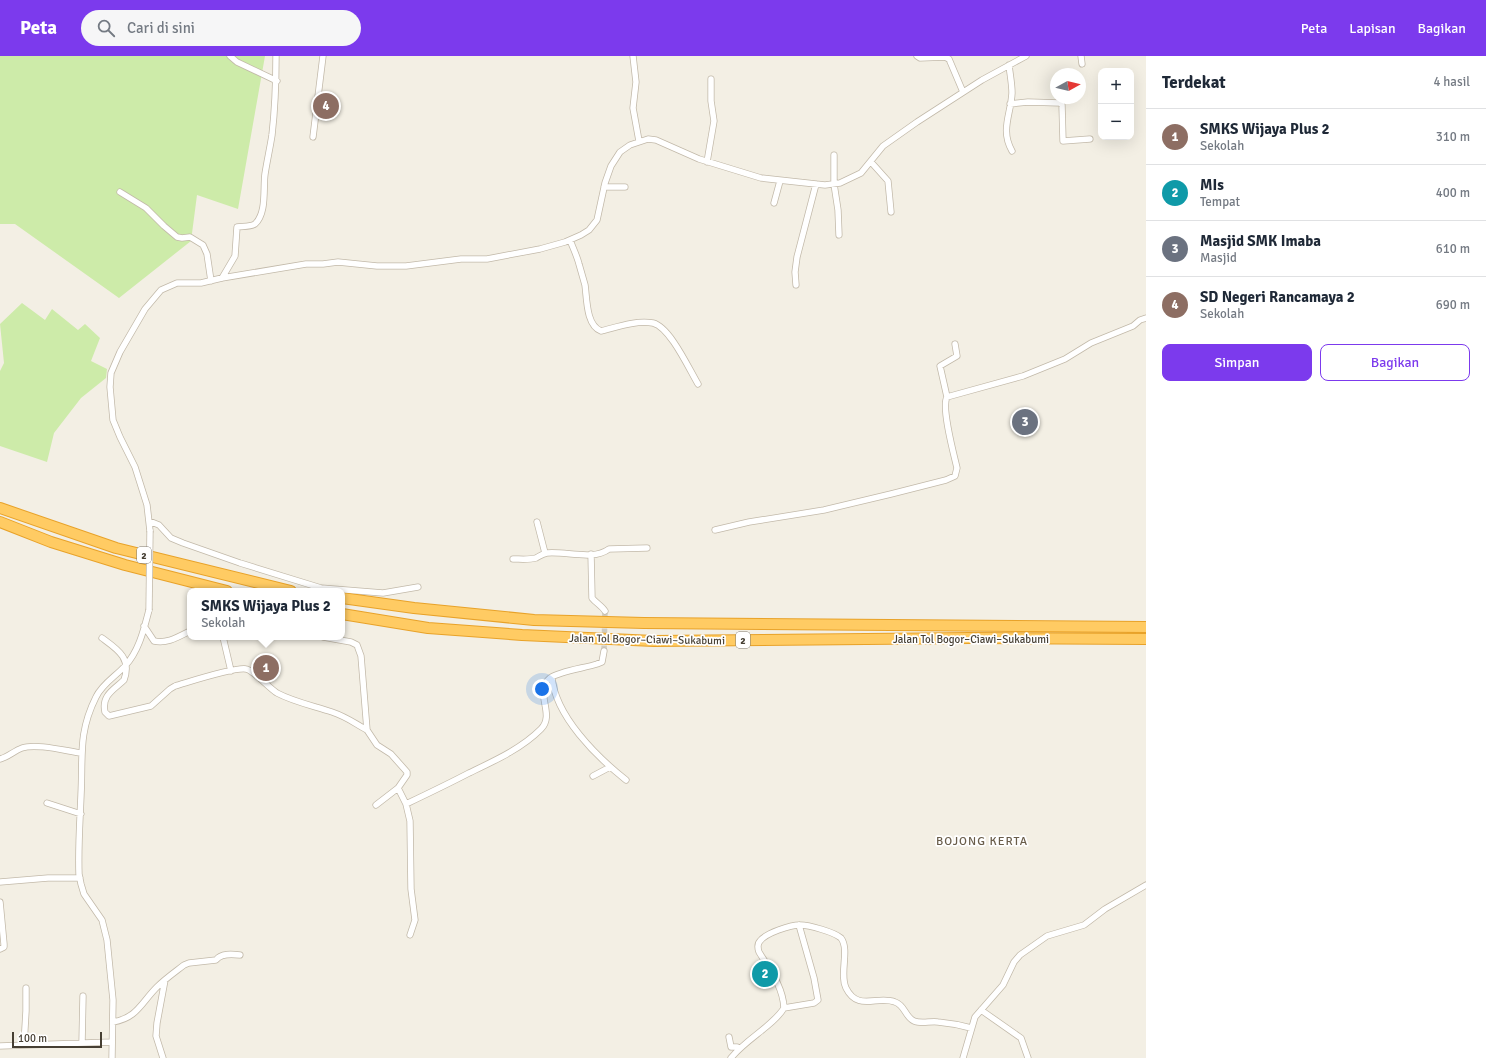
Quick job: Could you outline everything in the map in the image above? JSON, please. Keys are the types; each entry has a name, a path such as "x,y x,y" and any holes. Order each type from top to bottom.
{"highway":[{"name":"2","path":"0,508 116,548 279,588"},
{"name":"2","path":"0,522 51,542 125,565 215,588"},
{"name":"Jalan Tol Bogor–Ciawi–Sukabumi","path":"345,598 414,608 542,620 651,623 1146,627"},
{"name":"Jalan Tol Bogor–Ciawi–Sukabumi","path":"345,614 428,628 522,635 654,641 962,638 1146,639"}],"street":[{"path":"230,56 252,69 277,80"},
{"path":"222,278 235,256 237,227 255,224 264,201 264,179 272,135 277,80 276,56"},
{"path":"313,137 323,56"},
{"path":"633,56 636,82 634,108 639,141"},
{"path":"917,56 920,58 945,57 949,59 963,92"},
{"path":"112,1058 114,1022 113,992 108,946 104,927 99,915 84,894 80,878 81,753 86,723 97,696 106,683 126,665 135,652 149,610 150,531 147,505 135,467 120,437 112,416 110,393 111,373 120,352 138,319 150,302 161,290 177,283 201,283 222,278 309,264 338,262 377,266 403,266 483,259 540,249 570,240 586,232 595,223 604,187 616,156 626,147 648,139 656,140 707,162 756,177 816,184 834,184 847,181 858,176 871,162 879,150 894,138 963,92 1026,56"},
{"path":"1081,56 1082,64"},
{"path":"1009,65 1012,89 1006,126 1012,151"},
{"path":"707,162 714,121 711,101 711,79"},
{"path":"1010,104 1028,102 1060,103 1062,105 1063,141 1090,139"},
{"path":"834,156 834,184 838,210 839,235"},
{"path":"871,162 888,181 891,212"},
{"path":"774,203 780,181"},
{"path":"796,285 796,264 816,184"},
{"path":"604,187 625,187"},
{"path":"120,192 146,208 177,237 190,237 203,245 207,254 211,281"},
{"path":"570,240 584,283 591,319 597,329 601,331 642,322 654,323 658,325 677,346 698,384"},
{"path":"947,398 1023,376 1065,359 1091,343 1133,326 1140,320 1146,318"},
{"path":"715,530 749,522 824,510 946,480 955,476 956,468 945,411 947,398 940,366 958,356 955,344"},
{"path":"149,521 159,525 171,538 183,543 240,563 321,588"},
{"path":"538,522 545,553"},
{"path":"513,559 536,558 545,553 571,555 604,553 609,549 647,548"},
{"path":"591,554 592,598 606,611"},
{"path":"345,590 383,593 418,587"},
{"path":"144,626 154,641 162,643 170,641 187,632"},
{"path":"102,638 122,653 126,665 124,680 109,693 105,701 105,712 109,716 149,707 172,688 231,671 242,669 248,670 277,692 288,698 353,720 367,730 377,745 391,754 407,771 407,776 398,788 376,805"},
{"path":"224,640 231,671"},
{"path":"340,640 351,642 357,645 359,649 365,697 367,730"},
{"path":"406,804 516,749 546,724 548,715 543,696 544,686 552,677 602,662 604,651"},
{"path":"552,677 555,694 567,717 590,748 626,780"},
{"path":"0,758 6,757 21,748 32,746 81,753"},
{"path":"593,776 610,767"},
{"path":"398,788 406,804 410,821 411,889 415,920 410,935"},
{"path":"47,803 80,814"},
{"path":"0,882 48,878 80,878"},
{"path":"962,1058 975,1017 1003,985 1016,960 1025,951 1049,935 1084,925 1105,909 1146,885"},
{"path":"0,902 4,947 0,949"},
{"path":"731,1058 739,1048 778,1016 784,1008 783,996 780,987 759,952 758,946 760,940 787,927 799,925 834,934 841,938 844,946 845,986 848,992 858,1001 893,1001 902,1006 909,1018 915,1021 938,1022 971,1028"},
{"path":"784,1008 814,1003 818,1000 814,978 799,925"},
{"path":"114,1022 134,1015 165,980 189,963 216,960 218,957 227,954 240,955"},
{"path":"163,1058 156,1036 165,980"},
{"path":"24,1045 26,988"},
{"path":"82,1043 83,996"},
{"path":"981,1010 1021,1038 1028,1058"},
{"path":"730,1037 731,1047 739,1048"},
{"path":"0,1046 112,1042"}],"green space":[{"path":"0,56 265,56 238,209 197,195 191,241 119,298 15,224 0,224"},
{"path":"22,303 45,320 52,309 78,330 85,324 100,338 91,361 107,369 106,378 81,398 54,433 47,462 0,446 0,371 4,363 0,324"}],"tunnel":[{"path":"604,651 605,611"}],"place":[{"name":"SD Negeri Rancamaya 2","path":"326,106"},
{"name":"Masjid SMK Imaba","path":"1025,422"},
{"name":"SMKS Wijaya Plus 2","path":"266,668"},
{"name":"MIs","path":"765,974"}],"district":[{"name":"BOJONG KERTA","path":"982,841"}]}
